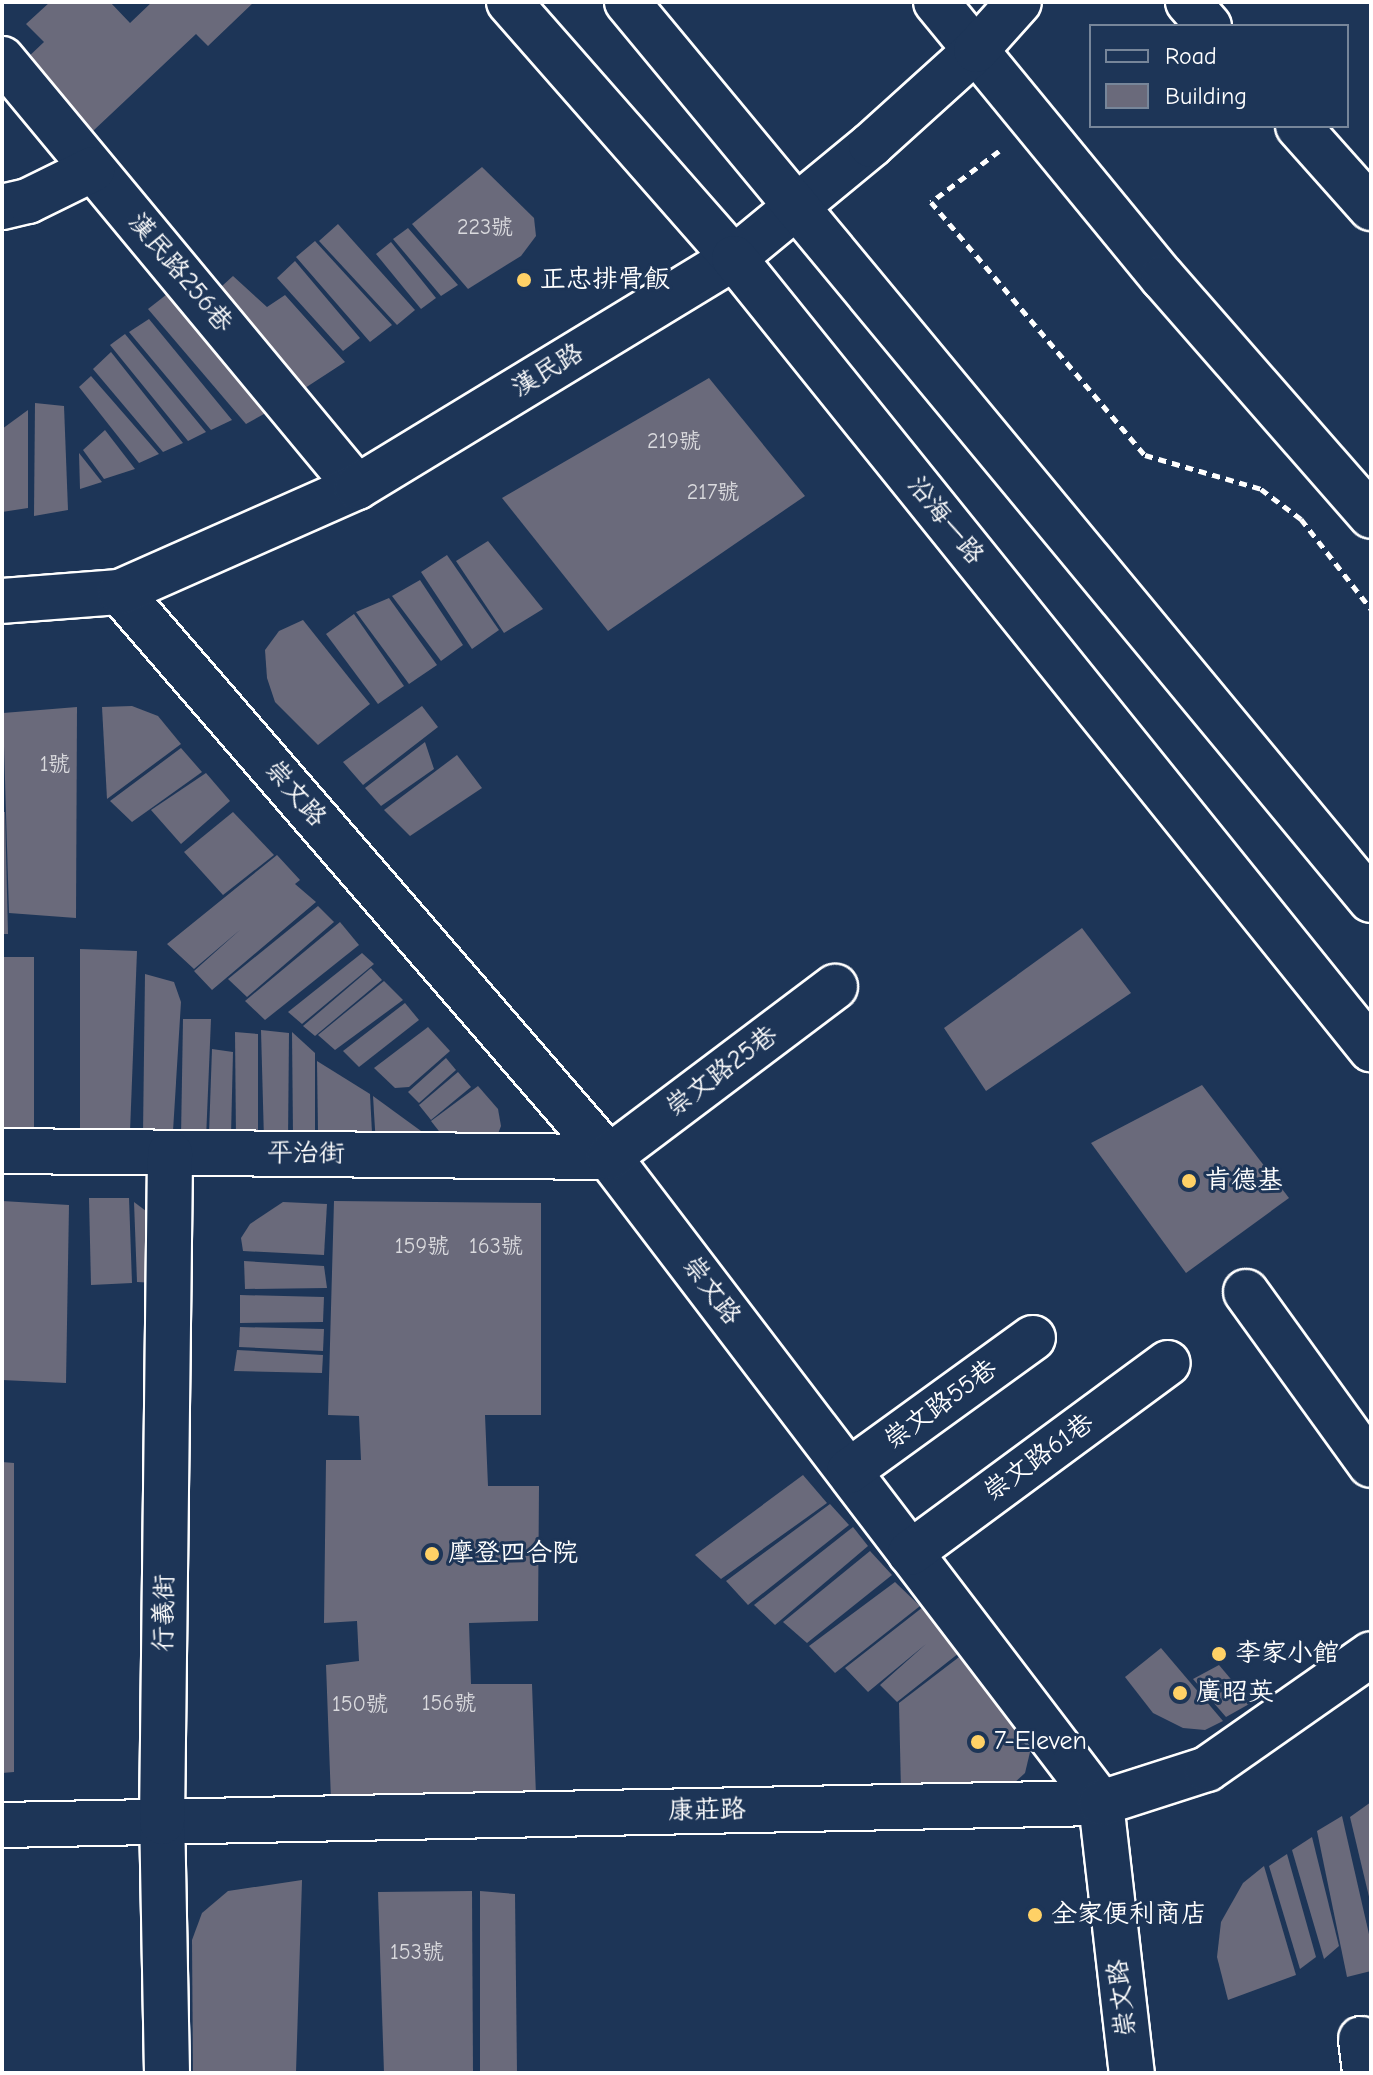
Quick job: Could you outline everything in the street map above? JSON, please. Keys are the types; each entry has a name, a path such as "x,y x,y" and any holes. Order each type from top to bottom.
{"street":[{"name":"沿海一路","path":"509,2 734,258 1371,1049"},
{"path":"627,2 1371,900"},
{"path":"936,2 1038,121 1163,278 1371,516"},
{"name":"漢民路","path":"2,601 120,592 357,487 734,258 800,208 976,50 1019,2"},
{"path":"1188,2 1207,24"},
{"name":"漢民路256巷","path":"2,59 357,487"},
{"path":"1300,128 1371,208"},
{"path":"2,207 28,201 93,169"},
{"name":"崇文路","path":"120,592 609,1157 1101,1803 1132,2073"},
{"name":"崇文路25巷","path":"609,1157 835,987"},
{"name":"平治街","path":"2,1151 609,1157"},
{"name":"行義街","path":"167,2073 162,1822 170,1153"},
{"path":"1246,1292 1371,1465"},
{"name":"崇文路55巷","path":"849,1471 1033,1338"},
{"name":"崇文路61巷","path":"910,1553 1168,1363"},
{"name":"康莊路","path":"2,1825 1101,1803 1207,1769 1371,1654"}],"path":[{"path":"1038,121 931,202 1145,455 1261,489 1301,519 1371,609"}],"building":[{"path":"50,2 110,2 130,23 152,2 254,2 208,46 196,34 93,131 25,60 44,42 26,24"},
{"path":"482,167 534,218 536,236 521,256 468,289 412,224"},
{"path":"338,224 415,310 397,325 319,241"},
{"path":"408,228 458,285 441,296 393,239"},
{"path":"315,241 392,325 370,342 296,257"},
{"path":"391,242 436,298 421,309 376,254"},
{"path":"295,261 360,338 343,351 277,278"},
{"path":"233,276 267,307 285,295 345,362 302,390 211,296"},
{"path":"171,291 273,409 246,424 148,309"},
{"path":"149,319 232,420 211,430 129,332"},
{"path":"125,334 206,432 188,441 110,345"},
{"path":"111,352 183,443 163,452 93,369"},
{"path":"91,376 159,454 139,463 79,387"},
{"path":"709,378 805,496 608,631 502,498"},
{"path":"35,403 64,406 68,510 34,516"},
{"path":"28,410 28,508 2,512 2,429"},
{"path":"105,430 135,469 104,479 83,450"},
{"path":"79,453 102,482 80,489"},
{"path":"488,541 543,609 504,633 456,561"},
{"path":"447,555 499,630 472,649 421,572"},
{"path":"420,580 463,645 441,661 392,596"},
{"path":"389,598 437,665 409,684 356,612"},
{"path":"354,614 404,686 378,704 326,634"},
{"path":"303,620 370,704 318,745 275,702 267,678 265,650 279,631"},
{"path":"132,706 158,716 181,744 107,799 102,707"},
{"path":"422,706 438,727 363,785 343,762"},
{"path":"77,707 76,918 9,913 3,713"},
{"path":"425,742 434,769 381,806 365,788"},
{"path":"181,748 202,772 132,822 110,801"},
{"path":"457,755 482,788 410,836 384,810"},
{"path":"206,773 230,801 181,844 151,810"},
{"path":"2,812 5,812 8,934 2,934"},
{"path":"233,812 274,855 223,895 184,852"},
{"path":"277,855 300,880 295,884 316,902 212,990 194,971 241,929 194,969 167,944"},
{"path":"318,906 334,922 247,997 228,979"},
{"path":"340,922 359,945 265,1020 245,1001"},
{"path":"1082,928 1131,993 986,1091 944,1028"},
{"path":"80,949 137,951 130,1132 80,1133"},
{"path":"362,953 374,964 302,1024 288,1012"},
{"path":"2,957 34,957 34,1128 2,1130"},
{"path":"371,968 382,980 315,1036 303,1026"},
{"path":"145,974 174,982 181,1002 173,1131 143,1135"},
{"path":"384,981 403,1000 335,1050 318,1035"},
{"path":"405,1003 419,1020 359,1067 343,1051"},
{"path":"183,1019 211,1019 206,1139 181,1137"},
{"path":"428,1027 450,1051 409,1087 395,1088 374,1068"},
{"path":"261,1030 289,1033 288,1141 264,1140"},
{"path":"235,1032 258,1034 258,1140 236,1139"},
{"path":"292,1032 315,1053 315,1137 293,1136"},
{"path":"212,1049 233,1052 231,1135 209,1134"},
{"path":"446,1058 456,1070 419,1103 408,1092"},
{"path":"317,1061 370,1094 372,1133 318,1132"},
{"path":"458,1072 471,1087 431,1120 419,1105"},
{"path":"1202,1085 1289,1198 1186,1273 1091,1143"},
{"path":"478,1086 498,1109 501,1126 496,1139 453,1149 431,1121"},
{"path":"373,1096 443,1147 376,1146"},
{"path":"89,1198 129,1198 132,1283 91,1285"},
{"path":"2,1201 69,1205 66,1383 2,1380"},
{"name":"摩登四合院","path":"334,1201 541,1203 541,1415 485,1415 488,1486 539,1486 538,1621 469,1623 471,1684 532,1684 536,1796 331,1800 326,1665 359,1661 357,1621 324,1623 326,1460 361,1460 359,1416 328,1415"},
{"path":"134,1202 154,1217 156,1283 137,1282"},
{"path":"283,1202 327,1204 324,1255 243,1251 241,1238 250,1224"},
{"path":"244,1261 324,1266 327,1288 245,1289"},
{"path":"240,1295 324,1297 323,1322 240,1323"},
{"path":"240,1327 324,1329 323,1351 239,1347"},
{"path":"237,1350 323,1355 322,1373 234,1371"},
{"path":"2,1462 14,1463 14,1772 2,1773"},
{"path":"803,1475 827,1503 721,1579 695,1555"},
{"path":"830,1504 849,1525 748,1605 726,1581"},
{"path":"853,1527 868,1546 775,1625 754,1605"},
{"path":"870,1551 892,1575 807,1643 783,1622"},
{"path":"895,1582 920,1606 835,1673 809,1646"},
{"path":"923,1607 959,1653 897,1702 880,1685 926,1644 868,1692 845,1668"},
{"path":"1161,1648 1223,1721 1205,1730 1183,1728 1153,1713 1125,1677"},
{"path":"963,1654 1022,1729 1031,1748 1025,1773 1013,1784 901,1791 899,1703"},
{"path":"1219,1665 1251,1703 1226,1717 1193,1679"},
{"path":"1371,1802 1371,1901 1370,1901 1350,1817"},
{"path":"1342,1816 1371,1943 1371,1971 1347,1977 1317,1831"},
{"path":"1312,1837 1339,1946 1324,1959 1292,1850"},
{"path":"1287,1854 1316,1957 1300,1969 1269,1866"},
{"path":"1264,1866 1296,1975 1228,2000 1217,1957 1221,1922 1243,1883"},
{"path":"302,1880 296,2073 193,2073 192,1940 202,1913 228,1891"},
{"path":"472,1891 473,2073 384,2073 378,1892"},
{"path":"480,1891 515,1894 517,2073 480,2073"}],"place":[{"name":"正忠排骨飯","path":"524,280"},
{"name":"肯德基","path":"1189,1181"},
{"name":"摩登四合院","path":"432,1554"},
{"name":"李家小館","path":"1219,1654"},
{"name":"廣昭英","path":"1180,1693"},
{"name":"7-Eleven","path":"978,1742"},
{"name":"全家便利商店","path":"1035,1915"}]}
